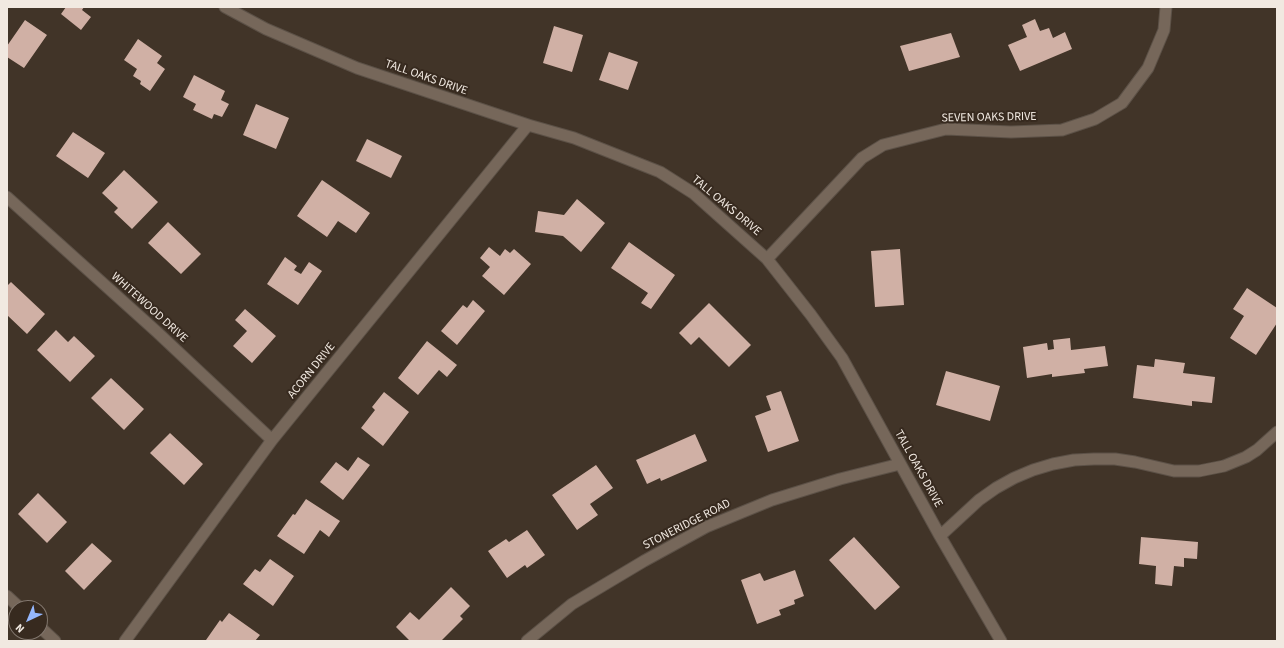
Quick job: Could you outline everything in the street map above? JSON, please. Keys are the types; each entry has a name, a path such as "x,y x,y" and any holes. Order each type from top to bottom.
{"street":[{"name":"TALL OAKS DRIVE","path":"225,7 266,29 357,68 528,125 574,138 660,172 693,193 767,259 811,315 842,358 940,536 1001,641"},
{"name":"SEVEN OAKS DRIVE","path":"767,259 862,158 883,145 946,129 1011,132 1062,130 1095,119 1122,104 1148,68 1164,30 1166,7"},
{"name":"ACORN DRIVE","path":"125,641 272,440 528,125"},
{"name":"WHITEWOOD DRIVE","path":"7,197 157,332 272,440"},
{"path":"940,536 985,496 1014,478 1033,470 1074,460 1094,459 1135,462 1174,471 1199,471 1224,466 1246,457 1257,450 1277,432"},
{"name":"STONERIDGE ROAD","path":"527,641 572,604 644,561 706,527 772,500 840,479 900,464"}],"building":[{"path":"66,7 84,7 82,10 91,17 81,30 61,14"},
{"path":"1035,19 1040,31 1049,28 1053,38 1065,32 1072,49 1020,71 1008,45 1027,37 1022,25"},
{"path":"25,20 47,35 24,68 7,57 7,46"},
{"path":"554,26 583,35 572,72 543,63"},
{"path":"951,33 960,57 909,71 900,46"},
{"path":"138,39 162,56 157,63 165,69 150,91 140,84 141,81 133,76 137,69 124,60"},
{"path":"609,52 638,62 628,90 599,80"},
{"path":"194,75 225,91 221,100 229,104 222,117 214,114 212,119 193,110 196,104 183,97"},
{"path":"256,104 289,118 276,149 243,135"},
{"path":"73,132 105,153 88,178 56,156"},
{"path":"367,139 402,156 391,178 356,161"},
{"path":"124,170 158,202 132,229 114,212 118,208 102,193"},
{"path":"322,180 370,213 356,233 338,221 327,237 297,216"},
{"path":"577,199 605,223 581,252 563,236 535,232 538,211 564,215"},
{"path":"168,222 201,254 181,274 148,243"},
{"path":"629,242 675,275 651,309 641,303 648,293 611,268"},
{"path":"489,247 500,256 505,249 510,253 514,249 531,264 504,295 482,276 490,267 480,258"},
{"path":"900,249 904,305 875,307 871,251"},
{"path":"285,257 297,266 294,270 301,274 309,262 322,271 298,305 267,284"},
{"path":"11,282 45,314 27,334 7,315 7,286"},
{"path":"1247,288 1277,308 1277,323 1256,355 1230,338 1244,316 1233,309"},
{"path":"473,300 485,311 457,345 441,331 463,305 467,308"},
{"path":"709,303 751,345 729,367 699,337 691,345 679,333"},
{"path":"245,309 276,336 252,363 233,346 247,331 235,320"},
{"path":"56,330 68,342 74,336 95,356 70,382 37,350"},
{"path":"1070,338 1071,350 1105,346 1108,366 1084,369 1085,373 1052,377 1052,374 1027,378 1023,347 1047,343 1048,350 1054,349 1053,340"},
{"path":"427,341 457,365 447,377 439,370 418,395 398,378"},
{"path":"1155,359 1185,363 1183,373 1215,377 1212,403 1192,401 1192,406 1133,398 1137,365 1154,367"},
{"path":"946,371 1000,386 990,421 936,405"},
{"path":"111,378 144,409 124,430 91,398"},
{"path":"781,391 799,441 768,452 755,416 771,410 766,396"},
{"path":"384,392 409,412 383,446 361,428 375,410 372,407"},
{"path":"170,433 203,464 184,485 150,453"},
{"path":"695,434 707,461 661,481 660,478 647,484 636,460"},
{"path":"358,457 370,465 343,500 320,482 336,462 348,471"},
{"path":"596,465 613,488 590,504 598,515 577,530 552,495"},
{"path":"38,493 67,522 47,543 18,514"},
{"path":"306,499 340,521 329,537 320,530 304,554 277,536 293,514 295,515"},
{"path":"527,530 545,555 527,568 525,565 507,578 488,551 506,539 509,542"},
{"path":"854,537 900,587 875,610 829,560"},
{"path":"1141,537 1198,542 1197,559 1184,558 1184,567 1174,566 1172,586 1155,584 1156,566 1139,564"},
{"path":"92,543 112,561 84,590 65,571"},
{"path":"270,559 294,576 273,606 243,584 255,569 260,572"},
{"path":"795,570 804,596 794,600 795,604 779,610 781,615 757,624 741,580 760,573 764,581"},
{"path":"451,587 470,606 460,616 463,619 441,641 410,641 396,627 410,612 419,620"},
{"path":"229,613 260,635 255,641 206,640 220,620 222,622"}]}
